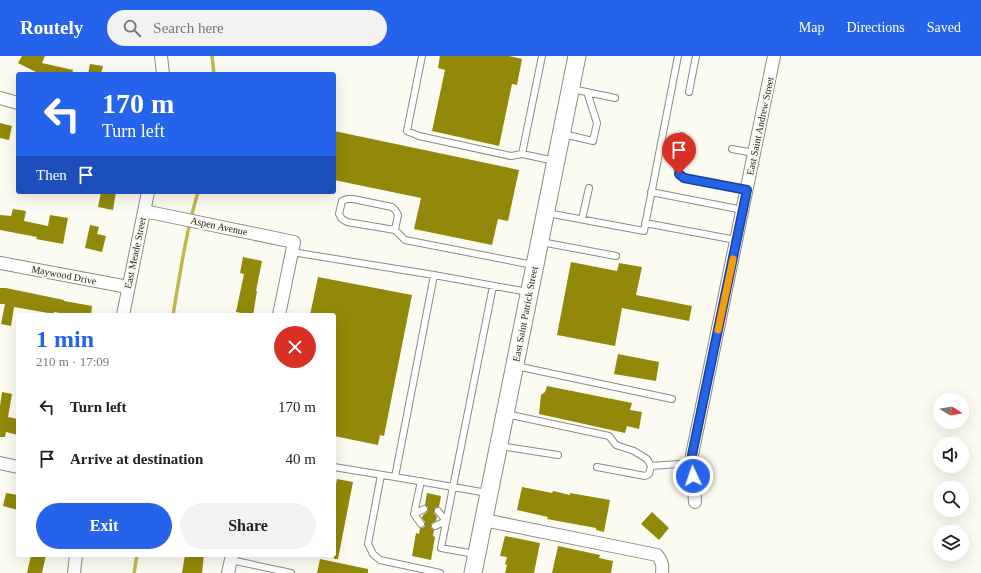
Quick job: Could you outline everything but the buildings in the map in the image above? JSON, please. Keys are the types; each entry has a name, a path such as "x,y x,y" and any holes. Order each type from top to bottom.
{"main road":[{"name":"East Saint Patrick Street","path":"473,573 577,56"}],"street":[{"path":"162,56 163,72"},
{"name":"East Saint Andrew Street","path":"695,502 692,455 774,56"},
{"path":"0,98 16,102"},
{"name":"East Meade Street","path":"123,313 148,194"},
{"name":"Aspen Avenue","path":"144,211 210,224 293,247"},
{"path":"279,313 293,247"},
{"name":"Maywood Drive","path":"0,262 128,287"},
{"path":"0,463 16,467"},
{"path":"484,520 657,555 662,561 662,573"},
{"path":"74,573 76,557"},
{"path":"228,573 231,558"}],"lane":[{"path":"422,56 407,131 420,136 511,156 522,154 556,162"},
{"path":"522,154 542,56"},
{"path":"545,213 644,231 678,56"},
{"path":"689,92 696,56"},
{"path":"570,89 615,98"},
{"path":"561,134 593,141 597,124 587,92"},
{"path":"682,136 677,167 679,174 684,178 747,190"},
{"path":"732,149 754,153"},
{"path":"582,220 589,188"},
{"path":"651,192 743,210"},
{"path":"396,230 398,215 392,208 353,199 342,201 339,214 342,219 347,222 396,230 405,240 535,266"},
{"path":"645,224 736,240"},
{"path":"539,242 616,256"},
{"path":"293,247 529,293"},
{"path":"395,477 434,275"},
{"path":"477,554 441,548 492,286"},
{"path":"514,366 672,399"},
{"path":"505,414 609,436 616,445 634,451 647,459 651,466 649,474 645,476 597,466"},
{"path":"498,446 558,455"},
{"path":"651,466 693,463"},
{"path":"336,468 489,493"},
{"path":"381,475 368,544 373,554 380,560 440,573"},
{"path":"421,481 414,514 421,524"},
{"path":"414,514 424,509"},
{"path":"438,511 446,521"},
{"path":"435,526 446,521"},
{"path":"231,558 291,573"}],"waterway":[{"path":"212,56 214,72"},
{"path":"173,313 187,238 197,194"},
{"path":"134,573 137,557"}],"slow traffic":[{"path":"718,330 733,259"}],"route":[{"path":"679,174 684,178 747,190 692,455 693,476"}]}
